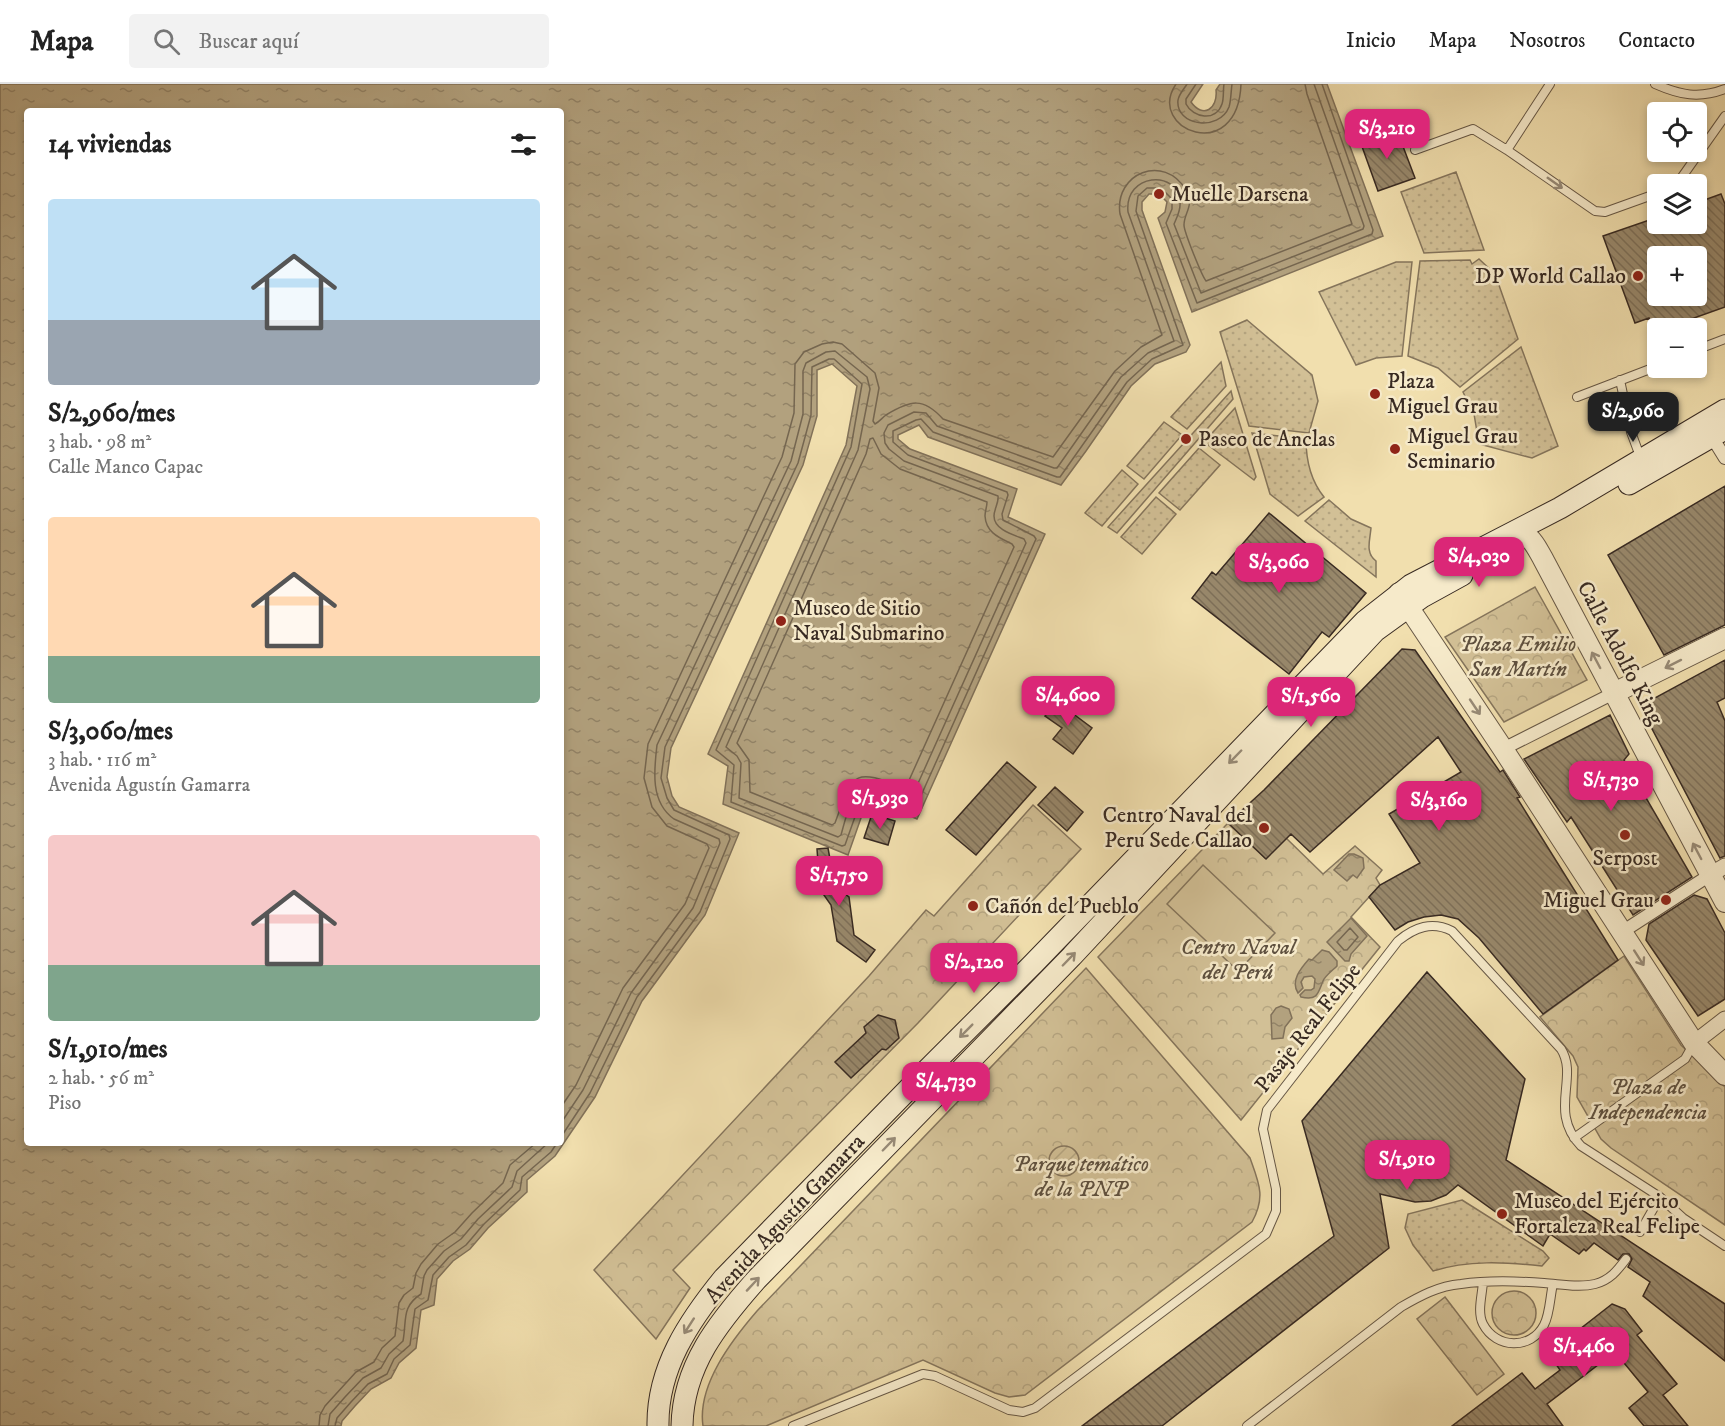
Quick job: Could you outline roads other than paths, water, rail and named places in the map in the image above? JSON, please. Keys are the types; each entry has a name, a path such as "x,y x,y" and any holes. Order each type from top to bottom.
{"main road":[{"path":"1522,536 1725,410"},
{"path":"1522,536 1719,433"},
{"name":"Avenida Agustín Gamarra","path":"658,1426 662,1391 683,1335 724,1278 927,1069 1035,963 1365,621 1403,600 1442,585 1522,536"},
{"name":"Avenida Agustín Gamarra","path":"682,1426 687,1386 707,1340 756,1280 1072,956 1403,600"}],"street":[{"path":"1719,433 1725,458"},
{"name":"Calle Adolfo King","path":"1522,536 1717,870 1725,902"},
{"path":"1403,600 1694,1042 1725,1075"},
{"path":"1503,749 1725,638"},
{"path":"1622,932 1717,870"},
{"path":"1694,1042 1725,1018"}],"lane":[{"path":"1507,150 1550,84"},
{"path":"1655,84 1672,92 1693,96 1711,95 1725,89"},
{"path":"1684,174 1725,116"},
{"path":"1415,150 1473,129 1595,211 1605,212 1647,197"},
{"path":"1707,346 1725,339"},
{"path":"1577,397 1647,370"},
{"path":"1620,380 1631,432 1641,461"},
{"name":"Pasaje Real Felipe","path":"793,1426 923,1374 935,1376 1009,1410 1023,1412 1035,1408 1266,1234 1276,1211 1276,1189 1263,1129 1268,1110 1398,941 1411,931 1425,926 1444,927 1452,931 1561,1049 1567,1061 1565,1101 1567,1124 1574,1138"},
{"path":"1694,1042 1685,1059 1574,1138 1581,1146 1660,1197 1683,1218 1725,1246"},
{"path":"1641,1232 1660,1197"},
{"path":"1247,1426 1401,1307 1429,1291 1460,1284 1484,1282 1594,1284 1615,1274 1626,1259"},
{"path":"1484,1282 1480,1310 1482,1323 1490,1334 1502,1342 1513,1344 1526,1342 1537,1335 1545,1324 1552,1284"}],"water":[{"path":"0,84 1203,84 1191,102 1200,110 1205,111 1209,110 1215,102 1216,90 1220,84 1327,84 1383,236 1192,312 1158,218 1165,212 1167,202 1159,194 1149,194 1142,202 1142,210 1190,345 1186,352 1155,364 1131,386 1061,485 928,437 919,425 898,435 898,439 910,449 1017,489 1008,517 1045,534 917,819 868,798 848,855 723,804 728,766 708,754 846,445 857,386 832,364 817,370 817,416 803,465 671,748 667,777 672,796 679,807 739,833 705,915 642,1001 595,1097 564,1143 564,108 24,108 24,1146 562,1146 555,1156 527,1180 527,1192 488,1228 470,1249 453,1261 437,1279 434,1305 421,1310 416,1348 399,1363 391,1378 371,1389 342,1421 341,1426 0,1426"},
{"path":"1349,854 1363,858 1364,868 1357,878 1353,875 1347,881 1334,870"},
{"path":"1351,918 1367,936 1351,954 1349,961 1345,961 1327,942"},
{"path":"1322,950 1329,952 1337,961 1337,966 1324,979 1314,997 1301,997 1300,995 1305,990 1314,988 1315,979 1312,976 1304,977 1301,982 1303,988 1298,993 1296,979 1309,959 1312,960"},
{"path":"1281,1006 1289,1009 1292,1018 1285,1027 1283,1038 1272,1039 1271,1015 1276,1008"}],"place":[{"name":"Muelle Darsena","path":"1159,194"},
{"name":"DP World Callao","path":"1638,276"},
{"name":"Plaza Miguel Grau","path":"1375,394"},
{"name":"Paseo de Anclas","path":"1186,439"},
{"name":"Miguel Grau Seminario","path":"1395,449"},
{"name":"Museo de Sitio Naval Submarino","path":"781,621"},
{"name":"Centro Naval del Peru Sede Callao","path":"1264,828"},
{"name":"Serpost","path":"1625,835"},
{"name":"Miguel Grau","path":"1666,900"},
{"name":"Cañón del Pueblo","path":"973,906"},
{"name":"Museo del Ejército Fortaleza Real Felipe","path":"1502,1214"}],"park label":[{"name":"Plaza Emilio San Martín","path":"1518,656"},
{"name":"Centro Naval del Perú","path":"1238,960"},
{"name":"Plaza de Independencia","path":"1648,1100"},
{"name":"Parque temático de la PNP","path":"1081,1176"}]}
